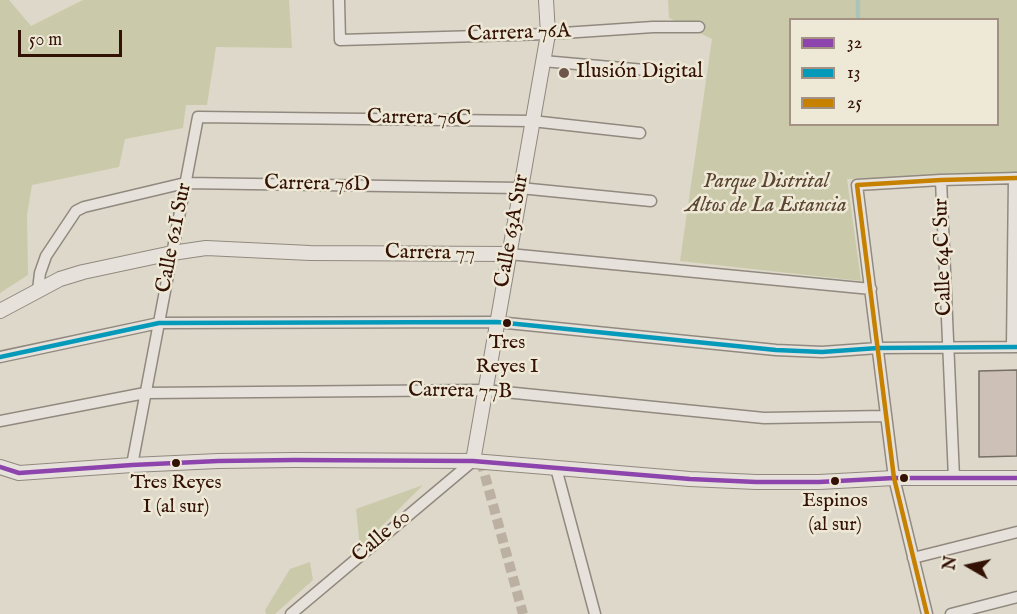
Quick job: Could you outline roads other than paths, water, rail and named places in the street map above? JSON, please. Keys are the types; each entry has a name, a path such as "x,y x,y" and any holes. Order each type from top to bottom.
{"street":[{"name":"Carrera 76A","path":"339,0 340,40 699,27"},
{"name":"Calle 63A Sur","path":"472,461 548,34 546,0"},
{"path":"543,61 656,71"},
{"name":"Carrera 76C","path":"198,117 532,121 640,134"},
{"name":"Calle 62I Sur","path":"132,465 198,117"},
{"path":"0,357 159,323 497,322 776,350 822,352 878,348 1015,347 1015,178 857,185 878,348 894,478 927,614"},
{"name":"Calle 64C Sur","path":"941,180 954,478"},
{"name":"Carrera 76D","path":"38,290 40,273 46,256 76,211 84,207 185,183 520,188 651,201"},
{"name":"Carrera 77","path":"0,311 60,279 172,253 206,248 309,253 509,254 870,289"},
{"name":"Carrera 77B","path":"0,421 145,393 485,390 764,418 886,416"},
{"path":"0,467 19,473 132,465 294,460 472,461 690,479 756,482 819,482 894,478 1017,478"},
{"name":"Calle 60","path":"291,614 472,461"},
{"path":"556,468 595,614"},
{"path":"913,558 1017,532"},
{"path":"951,614 1017,597"}],"waterway":[{"path":"858,0 858,18"}],"tunnel":[{"path":"481,461 523,614"}],"place":[{"name":"Ilusión Digital","path":"564,73"},
{"name":"Tres Reyes I","path":"507,323"},
{"name":"Tres Reyes I (al sur)","path":"176,463"},
{"name":"Espinos (al sur)","path":"835,481"}],"park label":[{"name":"Parque Distrital Altos de La Estancia","path":"766,195"}]}
